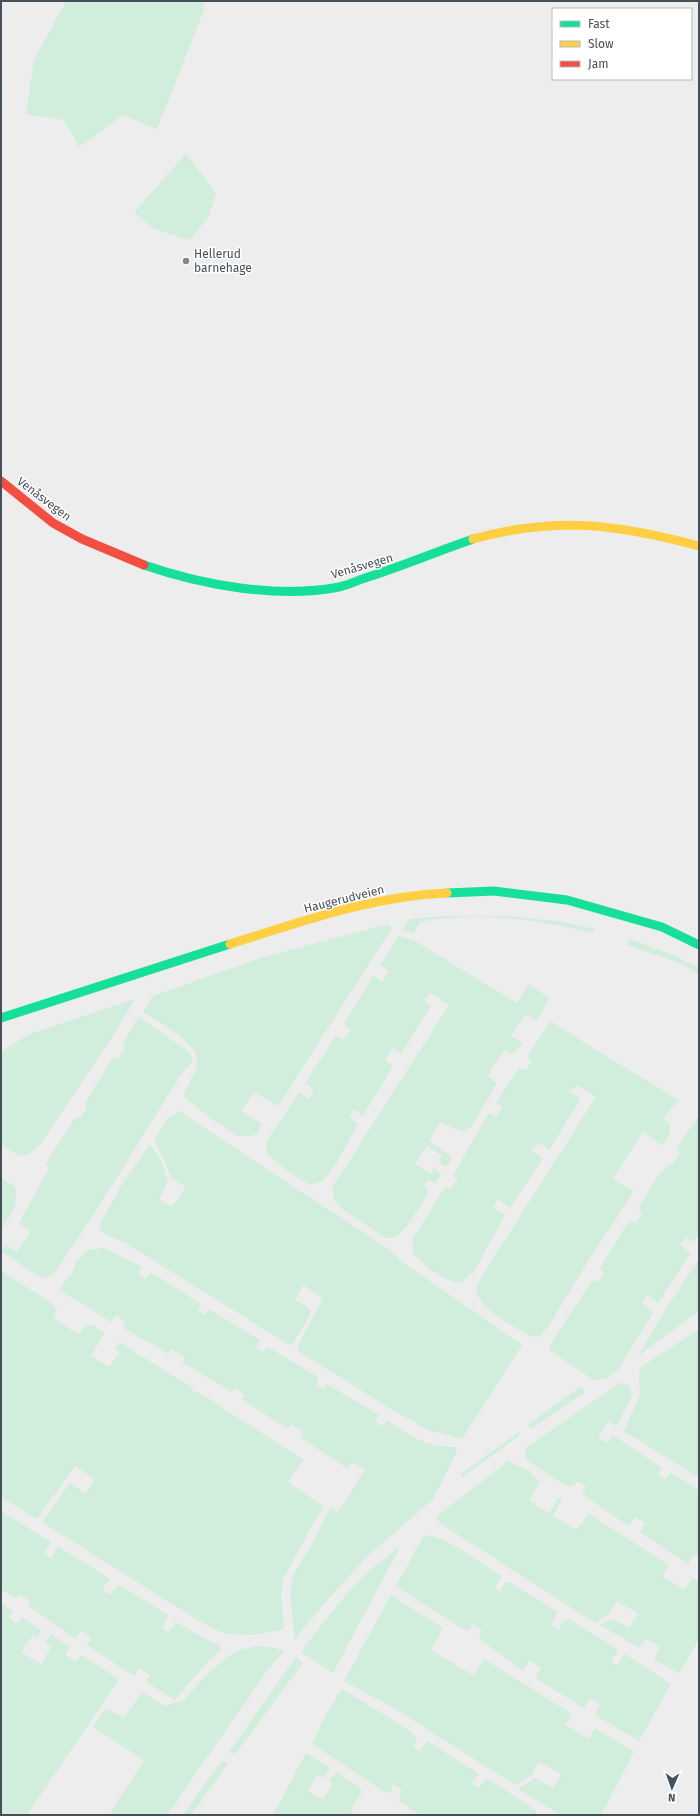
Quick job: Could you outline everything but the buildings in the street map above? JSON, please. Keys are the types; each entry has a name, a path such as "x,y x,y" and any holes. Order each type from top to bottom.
{"street":[{"name":"Venåsvegen","path":"1,481 52,522 94,545 165,573 237,588 287,590 337,587 404,566 473,539 504,530 549,524 580,524 623,528 699,546"},
{"name":"Haugerudveien","path":"1,1018 321,915 376,902 422,894 494,891 567,900 662,927 699,944"}],"green space":[{"path":"66,1 204,1 204,10 157,129 123,115 79,147 64,120 26,114 34,60"},
{"path":"186,154 216,193 209,216 190,240 154,229 134,212"},
{"path":"448,916 503,916 558,921 595,929 594,933 529,920 464,917 420,922 414,934 402,930 409,919"},
{"path":"388,924 392,928 278,1106 254,1092 241,1111 262,1124 257,1134 250,1136 238,1136 209,1117 184,1097 186,1089 196,1068 196,1054 194,1050 177,1034 143,1012 153,996 264,957"},
{"path":"399,936 415,941 517,1003 529,984 549,998 537,1021 526,1014 511,1036 523,1043 512,1055 504,1050 488,1076 497,1083 471,1127 462,1132 441,1122 429,1141 451,1156 450,1162 445,1167 438,1161 442,1156 427,1146 415,1164 431,1173 434,1168 441,1174 435,1184 428,1180 424,1187 429,1192 407,1226 396,1237 385,1238 342,1209 334,1200 332,1188 449,1005 430,992 424,999 431,1006 401,1054 393,1048 385,1060 393,1066 363,1116 354,1109 349,1117 358,1124 336,1164 323,1181 310,1185 290,1173 266,1153 267,1141 299,1092 308,1099 314,1090 305,1083 336,1036 344,1040 351,1030 344,1024 374,975 382,982 389,972 380,965"},
{"path":"630,939 670,954 699,968 699,975 682,964 627,945"},
{"path":"135,999 113,1036 40,1145 29,1154 21,1156 17,1155 1,1144 1,1052 29,1034"},
{"path":"139,1017 191,1053 192,1062 178,1079 118,1176 57,1270 50,1276 41,1278 2,1252 5,1245 17,1252 30,1232 19,1223 49,1168 45,1165 74,1119 81,1117 87,1107 85,1103 113,1058 118,1059 125,1049 124,1041"},
{"path":"551,1021 680,1101 673,1106 663,1119 670,1124 669,1136 662,1146 643,1131 613,1179 633,1191 550,1324 539,1337 530,1336 496,1316 481,1302 477,1287 484,1273 596,1097 577,1085 570,1092 581,1098 549,1150 540,1142 531,1151 543,1158 510,1208 498,1199 493,1207 505,1215 474,1272 460,1283 440,1276 413,1254 413,1238 445,1187 451,1189 457,1179 453,1175 489,1113 496,1117 503,1107 496,1102 519,1068 526,1070 532,1061 527,1056"},
{"path":"179,1111 394,1253 401,1261 522,1345 462,1439 428,1430 391,1409 298,1351 297,1347 323,1298 303,1285 295,1300 311,1309 310,1315 291,1346 127,1244 101,1231 99,1226 121,1186 150,1144 161,1161 168,1182 159,1199 172,1207 186,1187 172,1178 154,1141 166,1119"},
{"path":"698,1117 699,1235 694,1242 686,1237 680,1245 691,1253 658,1303 647,1295 642,1303 653,1313 618,1370 607,1378 595,1381 552,1352 549,1347 592,1280 599,1282 604,1273 600,1268 629,1221 636,1222 642,1214 638,1208 658,1176 669,1164 673,1164 680,1153 676,1149"},
{"path":"1,1179 15,1186 16,1199 11,1214 1,1230"},
{"path":"103,1248 142,1267 138,1274 145,1279 151,1272 201,1304 198,1311 204,1315 209,1309 260,1340 256,1348 264,1352 268,1347 318,1377 317,1385 323,1389 327,1384 379,1415 375,1422 382,1426 387,1421 427,1443 456,1447 457,1452 433,1499 369,1555 338,1588 295,1640 290,1595 293,1575 312,1544 330,1507 338,1512 365,1470 352,1462 348,1469 301,1438 304,1432 292,1424 288,1429 241,1399 245,1395 234,1388 232,1392 183,1363 185,1358 172,1349 169,1354 123,1328 126,1322 116,1315 111,1322 59,1289 73,1271 76,1261 88,1250"},
{"path":"699,1259 699,1311 638,1356 666,1309"},
{"path":"1,1271 50,1302 57,1310 53,1318 79,1335 85,1327 91,1324 105,1333 91,1356 109,1367 120,1352 115,1348 119,1342 191,1387 194,1393 198,1392 304,1460 288,1482 323,1506 283,1579 281,1597 284,1629 260,1634 235,1635 209,1627 42,1522 70,1483 86,1493 95,1479 75,1466 37,1519 1,1497"},
{"path":"699,1329 699,1478 624,1431 640,1395 639,1374 641,1367"},
{"path":"620,1383 630,1386 632,1395 617,1426 608,1421 598,1437 607,1443 613,1435 662,1468 658,1475 665,1479 671,1472 699,1490 699,1557 694,1554 688,1564 640,1532 645,1523 635,1517 628,1526 582,1494 586,1486 577,1481 575,1485 568,1487 526,1460 525,1448"},
{"path":"580,1387 584,1390 584,1393 532,1428 529,1427 529,1424"},
{"path":"519,1432 519,1436 461,1478 461,1474"},
{"path":"508,1461 527,1470 540,1482 529,1500 549,1514 558,1497 562,1500 553,1516 576,1530 589,1514 669,1565 662,1576 684,1590 693,1578 699,1582 699,1639 679,1673 654,1660 660,1647 646,1639 640,1647 637,1647 600,1625 613,1619 629,1628 639,1614 617,1601 608,1615 595,1623 441,1524 436,1517"},
{"path":"1,1511 51,1542 44,1554 51,1558 58,1546 110,1579 102,1590 110,1595 118,1584 168,1615 162,1628 168,1632 176,1622 211,1642 219,1644 221,1650 210,1659 175,1700 146,1682 150,1675 140,1668 134,1676 87,1645 91,1638 81,1631 76,1639 28,1606 31,1601 20,1594 16,1599 1,1589"},
{"path":"424,1535 444,1540 454,1545 502,1576 494,1588 500,1592 505,1583 510,1582 557,1612 552,1625 559,1629 564,1621 569,1619 618,1650 611,1662 617,1666 625,1654 671,1684 639,1741 595,1715 600,1705 590,1698 584,1708 535,1678 541,1668 529,1660 523,1671 479,1639 482,1630 472,1624 470,1630 466,1631 396,1586"},
{"path":"400,1547 333,1673 301,1652 334,1609 358,1582 385,1557"},
{"path":"391,1595 443,1628 431,1650 473,1675 484,1659 572,1714 566,1725 588,1739 595,1728 634,1752 601,1815 561,1815 518,1789 535,1778 553,1788 562,1775 539,1761 531,1776 515,1785 395,1709 344,1681"},
{"path":"1,1603 13,1611 9,1618 17,1623 22,1617 42,1631 37,1639 33,1635 21,1652 41,1664 51,1647 45,1643 51,1634 70,1647 65,1655 76,1662 81,1655 119,1679 27,1815 1,1815"},
{"path":"256,1646 276,1648 284,1652 269,1668 167,1815 109,1815 144,1760 93,1727 106,1708 124,1718 142,1692 165,1706 184,1700 208,1673 234,1652"},
{"path":"296,1657 303,1663 235,1754 229,1752"},
{"path":"342,1689 403,1726 417,1737 413,1748 419,1751 427,1741 479,1774 472,1784 478,1788 487,1778 537,1811 535,1815 420,1815 398,1801 402,1790 393,1784 391,1791 386,1793 312,1744 326,1714"},
{"path":"306,1753 330,1768 323,1778 317,1775 308,1791 323,1799 333,1784 329,1781 336,1772 358,1786 362,1791 350,1810 357,1815 273,1815"},
{"path":"222,1760 228,1764 191,1815 183,1815"}],"traffic: fast":[{"path":"144,565 190,579 240,588 266,591 315,590 346,585 473,539"},
{"path":"447,893 494,891 567,900 662,927 699,945"},
{"path":"1,1018 230,944"}],"traffic: slow":[{"path":"473,539 532,527 559,525 613,528 641,532 699,546"},
{"path":"230,944 337,911 391,899 447,893"}],"traffic: jam":[{"path":"1,481 53,523 82,539 144,565"}],"place":[{"name":"Hellerud barnehage","path":"186,261"}]}
